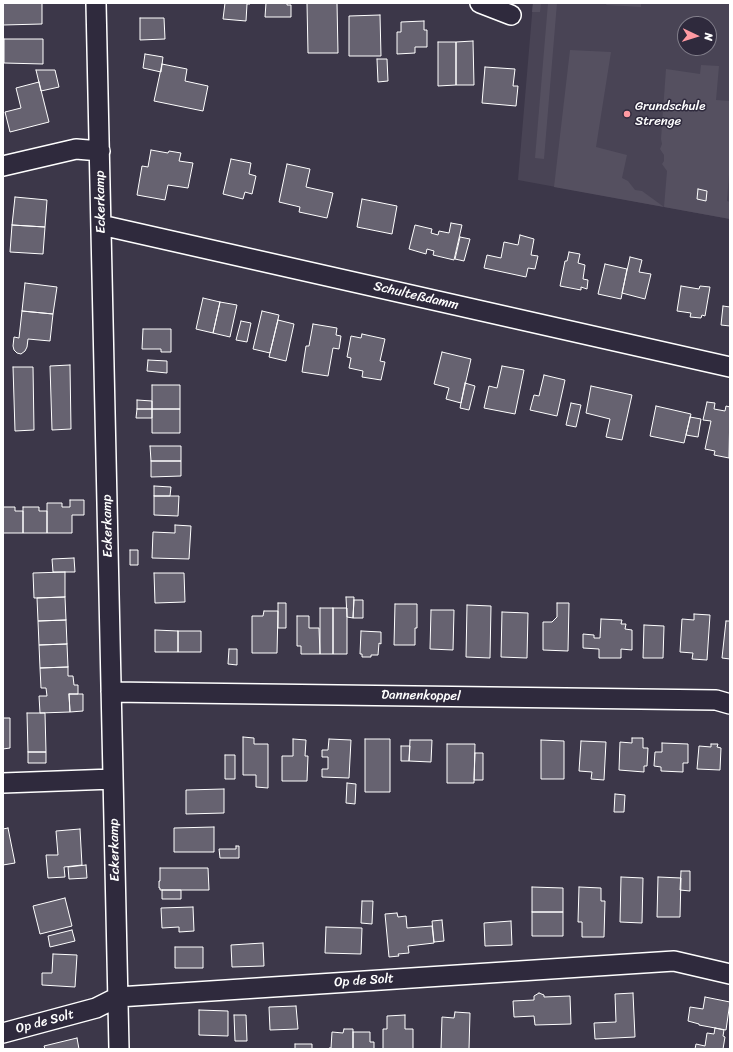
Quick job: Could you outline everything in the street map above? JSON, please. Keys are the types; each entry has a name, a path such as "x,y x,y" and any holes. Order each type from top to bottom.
{"street":[{"name":"Eckerkamp","path":"96,3 119,1049"},
{"path":"480,3 511,15"},
{"path":"3,166 76,149 100,151"},
{"name":"Schulteßdamm","path":"101,225 730,367"},
{"name":"Dannenkoppel","path":"112,692 716,700 730,704"},
{"path":"3,783 113,779"},
{"name":"Op de Solt","path":"3,1033 96,1008 118,997 674,962 730,974"}],"shaded area":[{"name":"Grundschule Strenge","path":"533,3 730,3 730,219 518,180"},
{"path":"533,3 541,3 540,12 532,12"},
{"path":"548,3 557,3 544,159 535,158"},
{"path":"607,3 641,3 641,7 606,5"},
{"path":"570,50 611,52 596,147 627,155 622,178 628,181 635,190 642,191 664,207 554,187"},
{"path":"701,65 719,66 716,100 730,101 730,162 727,201 730,202 730,219 664,207 667,171 662,164 664,161 664,155 660,149 662,144 661,139 666,69 700,74"}],"building":[{"path":"3,3 42,3 42,24 3,25"},
{"path":"225,3 250,3 247,4 246,21 223,19"},
{"path":"266,3 287,3 287,5 291,5 291,17 265,17"},
{"path":"307,3 337,3 338,53 308,53"},
{"path":"380,15 381,56 349,56 349,16"},
{"path":"140,18 164,18 165,39 140,40"},
{"path":"424,21 424,30 427,30 427,47 415,47 415,53 397,54 397,32 401,32 401,22"},
{"path":"4,39 43,39 43,64 4,63"},
{"path":"473,41 474,85 456,85 456,42"},
{"path":"438,42 456,42 456,85 438,86"},
{"path":"145,54 163,57 161,72 143,68"},
{"path":"377,59 387,59 388,81 378,82"},
{"path":"162,64 187,69 185,81 208,86 203,111 154,101"},
{"path":"485,67 515,69 513,86 518,86 516,106 482,103"},
{"path":"36,70 55,70 59,87 41,91"},
{"path":"39,82 49,122 10,132 5,112 21,108 16,88"},
{"path":"151,150 168,153 169,151 181,153 179,161 193,163 188,188 168,185 165,200 137,195 142,166 148,167"},
{"path":"231,159 251,163 249,174 256,176 252,194 245,192 243,199 223,194"},
{"path":"287,164 310,169 306,187 333,193 327,218 299,212 300,207 279,202"},
{"path":"698,189 707,191 706,201 697,199"},
{"path":"15,197 47,200 45,227 12,225"},
{"path":"362,199 397,206 392,234 357,227"},
{"path":"451,223 462,225 454,260 433,255 434,251 427,249 426,254 409,249 415,225 432,229 431,233 438,235 439,231 449,233"},
{"path":"12,225 45,227 43,254 10,252"},
{"path":"520,235 534,239 531,255 538,256 535,269 528,268 526,277 484,268 487,255 501,258 504,242 518,245"},
{"path":"460,237 470,239 464,261 455,259"},
{"path":"569,252 580,254 578,263 585,265 583,279 588,280 587,289 581,287 581,290 560,286 565,261 567,261"},
{"path":"630,257 642,260 639,272 651,274 645,299 622,293"},
{"path":"605,264 627,269 621,299 598,294"},
{"path":"25,283 57,287 53,314 22,311"},
{"path":"681,286 699,289 700,286 710,287 705,316 702,315 701,318 690,317 691,313 677,311"},
{"path":"203,298 220,302 213,333 196,329"},
{"path":"220,302 237,305 230,337 213,333"},
{"path":"723,306 730,307 730,326 721,325"},
{"path":"22,311 53,314 50,341 28,339 27,347 21,354 14,350 13,346 14,337 19,338"},
{"path":"262,311 279,315 270,353 253,349"},
{"path":"278,320 294,324 286,361 269,357"},
{"path":"241,321 251,323 247,342 236,340"},
{"path":"313,324 337,328 336,335 341,336 339,349 333,348 328,376 302,372 306,346 309,346"},
{"path":"143,329 171,329 171,352 161,352 161,349 142,349"},
{"path":"362,334 385,339 380,361 385,362 381,380 362,377 363,371 349,368 351,358 347,357 351,336 361,338"},
{"path":"442,352 471,359 461,403 446,399 449,388 434,384"},
{"path":"148,360 167,361 167,373 147,371"},
{"path":"70,365 71,429 52,430 50,366"},
{"path":"502,366 524,370 515,414 484,408 489,386 497,388"},
{"path":"13,367 33,367 34,430 15,431"},
{"path":"544,375 565,380 557,416 530,410 534,395 539,396"},
{"path":"465,383 475,386 469,410 460,408"},
{"path":"152,385 180,385 180,409 152,409"},
{"path":"591,386 632,395 622,440 606,437 610,419 586,413"},
{"path":"137,400 152,401 152,409 137,409"},
{"path":"707,402 715,403 714,409 725,411 726,406 730,407 729,458 714,455 715,451 705,449 711,421 703,420"},
{"path":"571,403 581,405 576,427 566,425"},
{"path":"656,406 691,414 684,443 650,436"},
{"path":"137,409 152,409 152,418 136,418"},
{"path":"152,409 180,409 180,433 152,433"},
{"path":"690,417 701,419 698,437 686,435"},
{"path":"150,446 181,446 181,461 151,461"},
{"path":"151,461 181,461 181,476 151,477"},
{"path":"154,486 171,487 170,496 154,496"},
{"path":"154,496 179,496 178,516 154,515"},
{"path":"70,500 84,500 84,515 72,515 72,533 47,533 47,503 62,503 62,507 70,507"},
{"path":"3,507 15,507 15,511 23,511 23,533 3,533"},
{"path":"23,507 39,507 39,511 47,511 47,533 23,533"},
{"path":"175,525 191,526 189,559 152,558 153,532 175,533"},
{"path":"130,550 138,550 138,565 130,565"},
{"path":"74,558 75,572 53,572 52,559"},
{"path":"65,572 65,597 34,598 33,573"},
{"path":"154,573 184,573 185,602 155,603"},
{"path":"65,597 66,620 38,621 37,598"},
{"path":"346,597 354,597 353,618 347,617"},
{"path":"354,600 363,600 363,618 353,618"},
{"path":"278,603 286,603 286,628 278,628"},
{"path":"557,603 569,603 568,651 543,650 543,622 552,622 557,617"},
{"path":"395,604 417,604 415,645 394,645"},
{"path":"467,605 491,606 490,658 466,657"},
{"path":"320,608 333,608 333,654 320,654"},
{"path":"333,608 347,608 347,654 333,654"},
{"path":"431,610 454,610 453,650 430,649"},
{"path":"264,611 278,611 277,653 252,653 252,616 263,616"},
{"path":"502,612 528,613 527,658 501,657"},
{"path":"694,614 710,615 707,660 692,659 693,653 680,652 682,619 694,620"},
{"path":"297,616 309,616 309,628 319,628 320,654 301,654 301,646 297,646"},
{"path":"601,619 622,620 621,624 626,624 625,629 632,630 632,650 621,649 621,658 599,658 599,649 583,648 583,634 594,635 594,638 600,638"},
{"path":"66,620 67,644 39,645 38,621"},
{"path":"726,621 730,621 730,659 722,658"},
{"path":"644,625 664,626 663,658 643,658"},
{"path":"155,630 178,631 178,652 155,652"},
{"path":"178,631 201,631 201,652 178,652"},
{"path":"361,631 381,632 381,644 379,643 378,655 362,657 362,654 360,654"},
{"path":"67,644 68,667 40,668 39,645"},
{"path":"229,649 237,649 237,665 228,664"},
{"path":"68,667 68,676 73,676 74,685 78,685 78,694 69,694 70,712 40,713 39,696 47,696 46,688 41,688 40,668"},
{"path":"69,694 83,694 83,711 70,712"},
{"path":"27,713 45,713 46,752 28,752"},
{"path":"3,718 10,718 10,748 3,749"},
{"path":"243,737 254,738 254,744 268,744 268,788 256,787 256,775 243,775"},
{"path":"632,738 643,738 643,748 648,748 647,766 644,766 644,772 619,770 620,742 632,743"},
{"path":"293,739 306,740 305,756 308,756 307,781 282,781 282,756 293,756"},
{"path":"329,739 351,740 349,778 322,777 322,769 328,769 328,757 322,757 322,750 328,750"},
{"path":"365,739 390,739 390,792 365,792"},
{"path":"410,740 432,740 431,762 409,761"},
{"path":"541,740 564,741 564,779 541,779"},
{"path":"581,741 606,742 604,780 591,779 592,772 579,771"},
{"path":"662,743 688,744 688,763 683,763 683,772 661,771 661,767 654,766 655,752 662,752"},
{"path":"447,744 475,744 474,783 447,783"},
{"path":"711,744 718,744 717,747 721,748 720,770 697,769 699,746 711,747"},
{"path":"401,746 410,746 409,761 401,761"},
{"path":"28,752 46,752 46,763 28,763"},
{"path":"475,753 483,753 483,780 474,780"},
{"path":"225,755 235,755 235,779 225,779"},
{"path":"347,783 356,784 355,804 346,803"},
{"path":"224,789 224,813 186,814 186,790"},
{"path":"615,794 625,795 624,812 614,812"},
{"path":"214,827 214,852 174,852 174,828"},
{"path":"8,828 15,863 3,865 3,829"},
{"path":"80,829 82,865 64,867 65,877 48,878 46,855 58,855 56,831"},
{"path":"236,846 239,846 239,858 220,858 219,849 236,849"},
{"path":"86,865 87,878 69,879 68,867"},
{"path":"160,868 208,868 209,890 160,890"},
{"path":"681,871 690,871 690,891 680,890"},
{"path":"621,877 643,878 642,923 620,922"},
{"path":"658,877 681,878 680,917 657,917"},
{"path":"532,887 563,888 563,912 532,912"},
{"path":"579,887 601,888 601,901 605,901 604,937 582,937 582,922 578,922"},
{"path":"162,890 181,890 181,899 162,899"},
{"path":"65,898 72,926 40,934 33,906"},
{"path":"362,901 373,901 372,924 361,923"},
{"path":"193,907 194,931 179,932 179,927 162,928 161,908"},
{"path":"532,912 563,912 563,936 532,936"},
{"path":"397,913 398,917 406,916 407,928 432,926 434,943 408,946 409,953 389,957 385,914"},
{"path":"442,920 444,941 434,942 432,921"},
{"path":"511,921 512,945 485,946 484,923"},
{"path":"326,927 362,928 361,954 325,953"},
{"path":"72,930 75,941 50,947 48,936"},
{"path":"263,943 264,966 232,967 231,945"},
{"path":"175,947 203,947 203,968 175,968"},
{"path":"53,954 77,955 75,987 42,985 42,973 52,973"},
{"path":"539,993 544,995 544,997 570,996 571,1024 535,1025 534,1016 514,1017 513,1001 534,1000 534,996"},
{"path":"633,993 635,1037 595,1039 594,1023 616,1022 615,994"},
{"path":"705,997 730,1002 726,1030 699,1025 688,1021 690,1007 703,1009"},
{"path":"296,1006 298,1029 270,1030 269,1007"},
{"path":"199,1010 228,1011 228,1036 199,1035"},
{"path":"455,1012 470,1013 469,1049 441,1049 442,1017 454,1018"},
{"path":"234,1015 246,1015 247,1041 235,1041"},
{"path":"405,1015 405,1029 413,1029 413,1049 383,1049 383,1029 387,1029 387,1016"},
{"path":"715,1028 724,1030 723,1036 725,1037 723,1049 695,1049 696,1044 705,1046 707,1033 714,1034"},
{"path":"344,1029 353,1029 353,1049 329,1049 331,1048 332,1032 343,1033"},
{"path":"353,1032 370,1032 370,1042 374,1042 374,1049 353,1049"},
{"path":"77,1038 79,1049 45,1049 44,1046"},
{"path":"295,1044 312,1044 312,1049 295,1049"}],"place":[{"name":"Grundschule Strenge","path":"627,114"}]}
